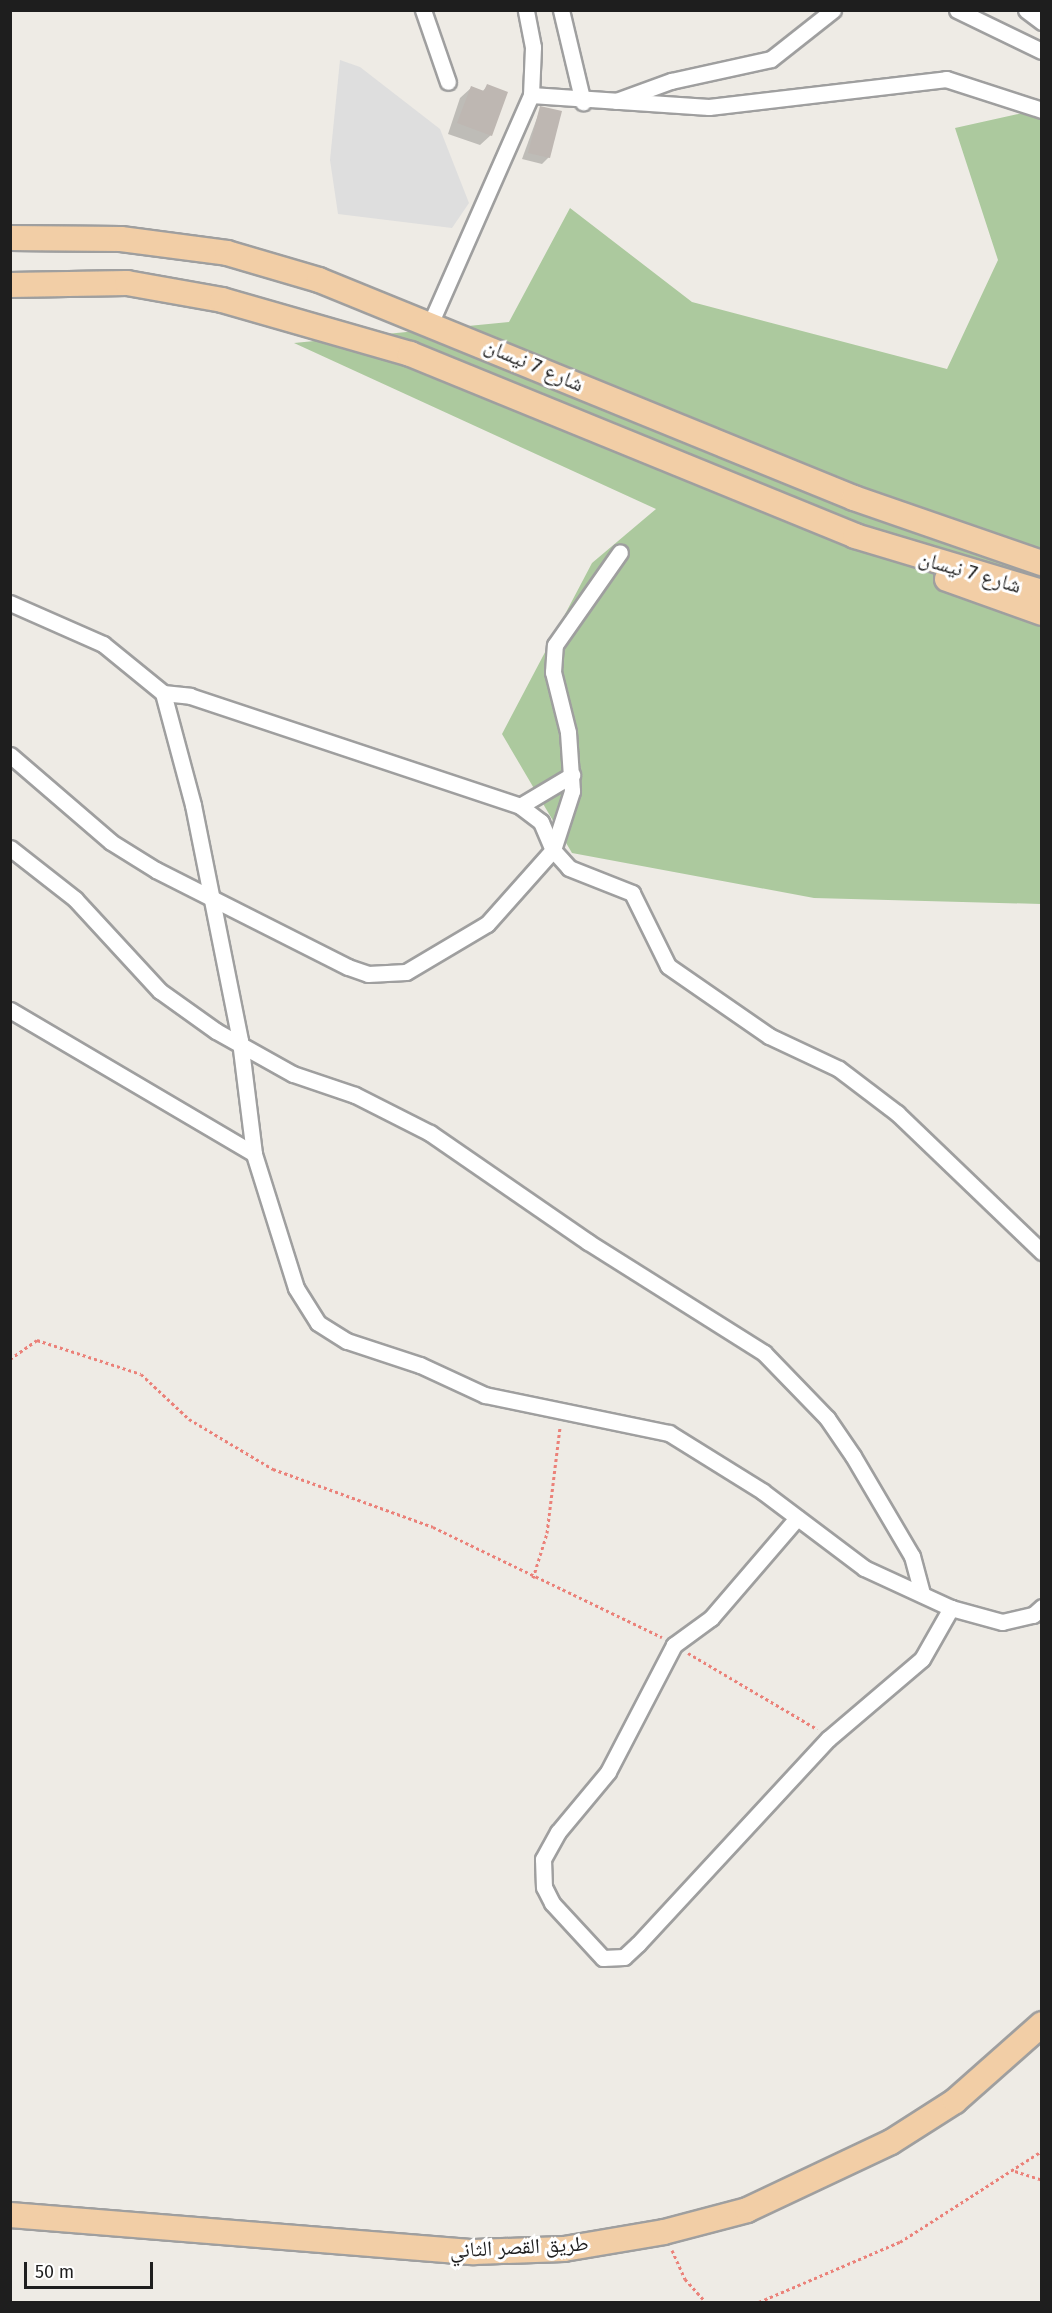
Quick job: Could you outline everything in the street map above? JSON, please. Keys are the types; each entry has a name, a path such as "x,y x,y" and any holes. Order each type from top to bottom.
{"main road":[{"name":"شارع 7 نيسان","path":"10,238 121,239 227,253 432,322 854,498 1041,563"},
{"name":"شارع 7 نيسان","path":"10,285 127,283 222,300 410,354 855,536 1041,592"},
{"path":"855,536 982,596 1041,613"},
{"name":"طريق القصر الثاني","path":"10,2215 474,2252 564,2249 664,2232 747,2210 891,2142 955,2101 1041,2024"}],"street":[{"path":"423,10 448,82"},
{"path":"432,322 531,95 533,48 526,10"},
{"path":"561,10 583,102"},
{"path":"607,104 671,81 771,59 833,10"},
{"path":"957,10 1041,51"},
{"path":"1026,10 1041,22"},
{"path":"531,95 607,104 709,107 946,79 1041,110"},
{"path":"10,755 130,855 348,967 396,974 487,924 553,850 568,809 572,775 554,651 564,626 620,552"},
{"path":"10,603 103,644 164,693 190,696 520,806 541,822 553,850 569,867 627,888 668,966 769,1035 839,1069 897,1113 1041,1252"},
{"path":"164,693 192,805 207,896 240,1041 255,1154 296,1288 318,1323 347,1341 420,1365 485,1395 564,1410 686,1441 864,1568 951,1608 1002,1623 1033,1615 1041,1607"},
{"path":"520,806 572,775"},
{"path":"10,848 75,898 160,991 216,1031 240,1041 278,1067 355,1095 430,1132 588,1242 764,1353 827,1418 853,1456 912,1556 922,1594"},
{"path":"10,1010 255,1154"},
{"path":"797,1518 711,1618 674,1645 608,1772 558,1832 543,1859 544,1887 552,1903 603,1958 624,1957 638,1944 828,1739 921,1659 951,1608"}],"path":[{"path":"10,1359 38,1340 141,1374 189,1419 256,1460 433,1527 533,1578 674,1645 828,1739"},
{"path":"533,1578 547,1533 564,1410"},
{"path":"759,2302 900,2242 1015,2171 1041,2151"},
{"path":"1015,2171 1041,2180"},
{"path":"664,2232 685,2279 706,2302"}],"green space":[{"path":"1023,113 1041,115 1041,904 814,898 572,853 502,734 592,563 656,509 294,343 509,322 570,208 692,302 947,369 998,260 955,128"}],"shaded area":[{"path":"340,60 360,67 440,129 469,203 452,228 338,214 330,160"}],"building":[{"path":"487,84 508,92 492,136 457,123 471,86 484,91"},
{"path":"540,106 562,111 550,158 528,153"}]}
